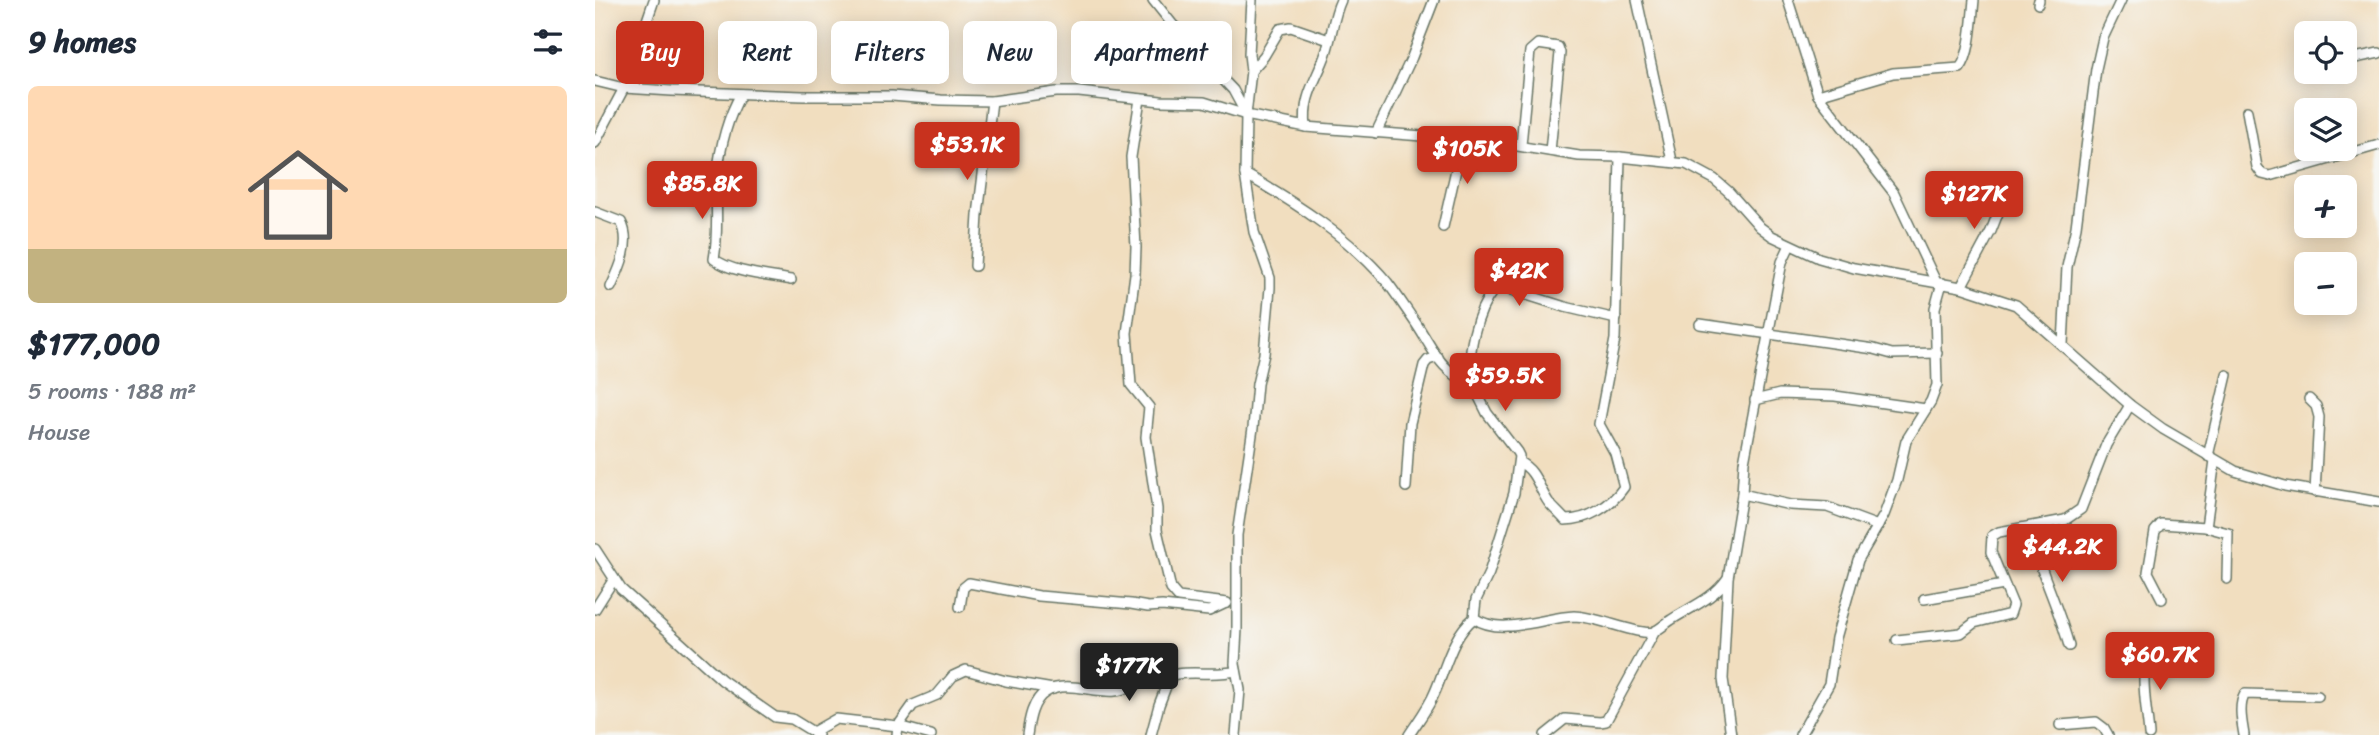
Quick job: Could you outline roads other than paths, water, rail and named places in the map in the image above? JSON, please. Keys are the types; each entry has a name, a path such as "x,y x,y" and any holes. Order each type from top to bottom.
{"street":[{"path":"595,143 624,88 654,0"},
{"path":"1153,0 1233,90 1246,114"},
{"path":"1236,735 1240,691 1236,671 1232,600 1237,535 1257,384 1264,354 1270,288 1254,232 1245,174 1252,0"},
{"path":"1306,127 1305,104 1341,0"},
{"path":"1376,133 1412,57 1434,0"},
{"path":"1637,0 1672,161"},
{"path":"1788,0 1818,95 1894,193 1939,282 1935,308 1937,385 1906,441 1897,480 1878,526 1858,560 1836,638 1829,684 1800,735"},
{"path":"1818,95 1893,73 1960,68 1970,36 1973,0"},
{"path":"2063,344 2067,267 2076,227 2096,69 2103,37 2121,0"},
{"path":"1251,71 1264,57 1280,29 1297,29 1329,40"},
{"path":"1521,145 1530,51 1538,44 1555,45 1560,50 1551,151"},
{"path":"2357,58 2379,53"},
{"path":"595,81 624,88 741,94 992,101 1079,92 1140,99 1204,102 1306,127 1521,145 1579,156 1620,156 1672,161 1698,169 1714,179 1760,227 1790,245 1836,264 1961,287 2016,305 2130,405 2163,429 2248,476 2315,492 2379,502"},
{"path":"741,94 731,112 723,138 717,178 717,242 714,259 737,268 791,280"},
{"path":"1140,99 1131,156 1136,247 1127,327 1131,386 1149,407 1146,438 1157,509 1157,530 1171,589 1178,597 1232,600"},
{"path":"975,266 978,215 992,101"},
{"path":"2247,111 2257,166 2262,174 2270,176 2379,145"},
{"path":"1443,227 1463,139"},
{"path":"1518,462 1535,475 1548,502 1565,520 1577,520 1615,499 1623,486 1615,453 1599,419 1614,349 1620,156"},
{"path":"1245,174 1279,193 1367,261 1404,306 1450,374 1472,383"},
{"path":"1961,287 1994,224 2009,185"},
{"path":"595,212 621,222 626,231 625,249 611,287"},
{"path":"1731,735 1723,679 1728,578 1755,400 1782,262 1790,245"},
{"path":"1409,735 1435,693 1451,651 1466,625 1474,618 1476,600 1489,573 1514,493 1517,452 1487,414 1472,383 1469,366 1477,326 1494,289 1505,288 1565,307 1616,319"},
{"path":"1700,324 1874,349 1892,354 1937,353"},
{"path":"1406,487 1410,423 1424,365 1428,360 1438,357"},
{"path":"2206,527 2212,458 2227,375"},
{"path":"1755,400 1780,394 1835,396 1926,409"},
{"path":"2309,399 2316,406 2319,417 2315,492"},
{"path":"1898,640 1961,634 1980,621 2006,617 2013,610 1991,552 1992,536 2066,520 2081,509 2106,445 2130,405"},
{"path":"1742,494 1790,505 1827,507 1878,526"},
{"path":"2162,600 2148,572 2157,526 2167,523 2206,527 2228,533 2227,579"},
{"path":"2030,527 2041,572 2064,625 2069,646"},
{"path":"595,548 614,579 653,618 722,680 775,717 792,719 815,733 836,719 931,735"},
{"path":"1545,735 1565,719 1606,721 1655,631 1707,600 1720,590 1728,578"},
{"path":"595,609 614,579"},
{"path":"960,607 963,588 969,583 1039,596 1209,611 1232,600"},
{"path":"1923,599 2004,585"},
{"path":"1474,618 1479,622 1493,624 1526,625 1573,616 1590,617 1639,631 1655,631"},
{"path":"2149,735 2144,668 2149,650 2154,644 2168,641"},
{"path":"897,730 913,705 937,695 953,676 966,670 1006,681 1053,689"},
{"path":"1027,735 1032,711 1037,702 1043,694 1053,689 1062,687 1096,692 1119,691 1145,681 1170,676 1236,671"},
{"path":"1151,735 1170,676"},
{"path":"2244,735 2241,707 2245,694 2318,696"},
{"path":"2060,725 2096,722 2108,735"}]}
